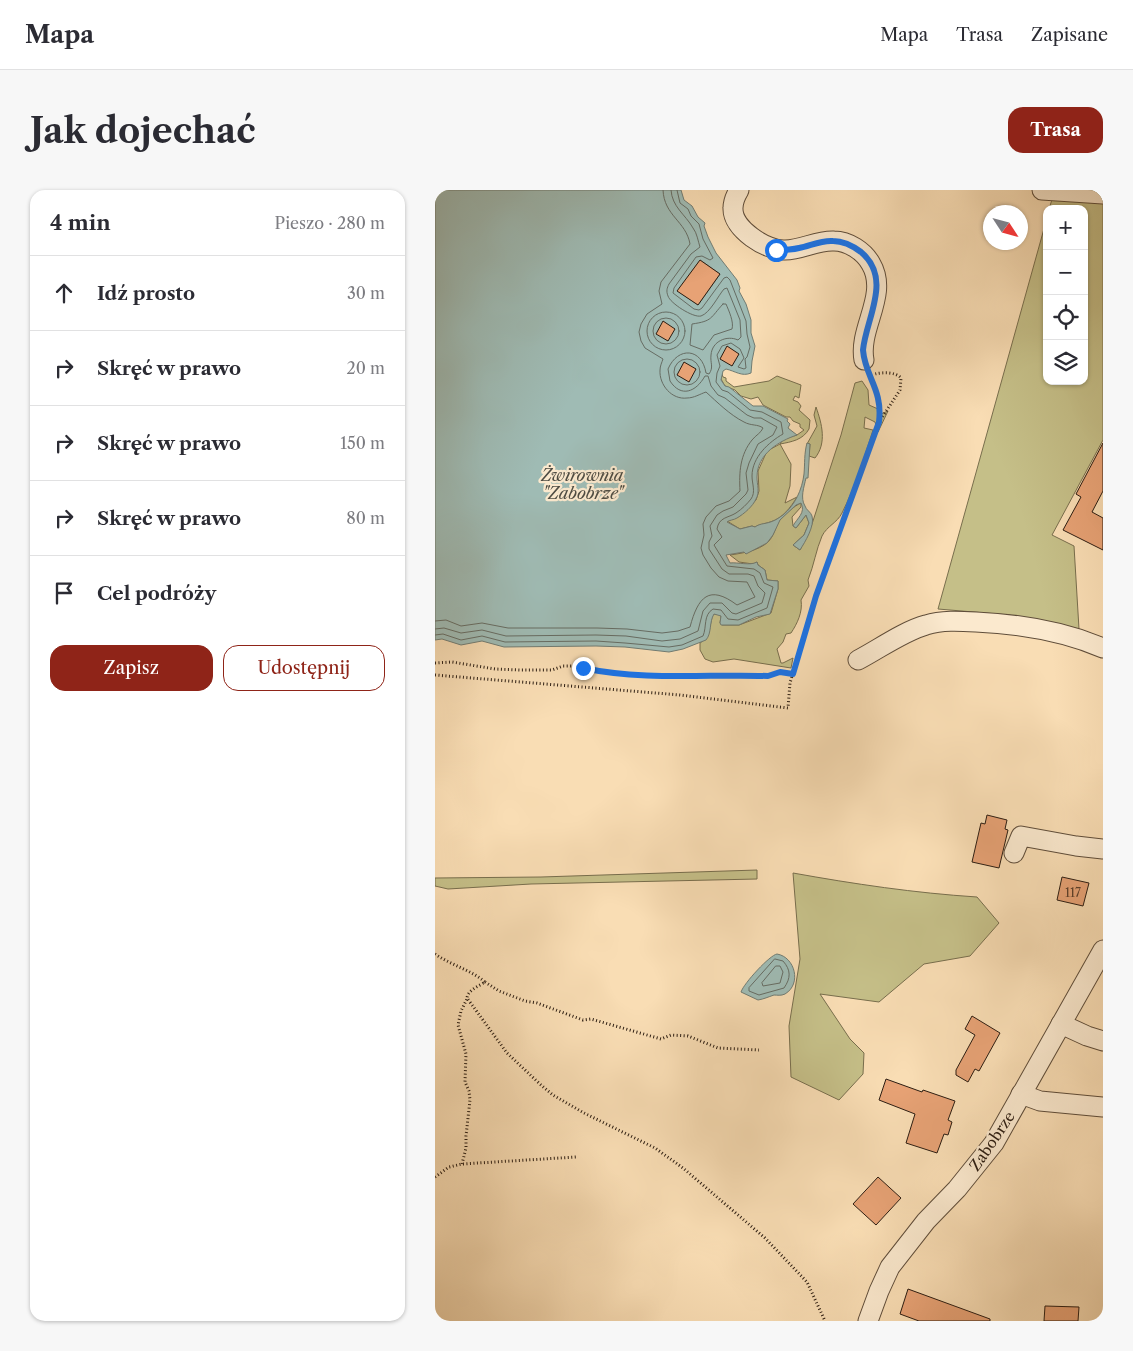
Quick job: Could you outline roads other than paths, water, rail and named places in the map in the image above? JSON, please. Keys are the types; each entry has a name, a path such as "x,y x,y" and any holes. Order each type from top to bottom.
{"street":[{"path":"739,190 733,208 736,219 740,227 751,237 766,246 776,250 786,250 824,241 842,242 859,250 871,264 875,272 877,285 876,297 863,342 867,367"},
{"path":"1042,190 1103,194"},
{"path":"858,660 925,625 948,622 987,623 1034,628 1075,638 1103,648"},
{"path":"1014,853 1021,836 1103,849"},
{"name":"Zabobrze","path":"868,1321 890,1268 926,1221 979,1163 994,1143 1103,950"},
{"path":"1061,1024 1103,1042"},
{"path":"1021,1094 1040,1101 1103,1107"}],"water":[{"name":"Żwirownia \"Zabobrze\"","path":"435,190 681,190 684,200 692,206 698,217 705,223 704,226 708,237 716,253 737,280 740,288 739,291 751,320 751,333 755,346 751,373 742,374 726,369 723,371 721,380 725,386 729,387 753,406 763,406 788,419 787,421 790,424 788,428 797,435 776,445 765,455 758,469 758,494 755,502 736,519 727,522 740,529 768,523 783,515 794,502 802,486 806,447 807,443 810,444 808,478 806,478 803,496 806,509 813,520 809,534 800,550 793,545 804,535 809,523 806,515 796,528 793,526 802,513 801,503 796,505 780,520 767,543 746,554 744,552 726,555 730,563 751,564 757,562 765,570 767,580 778,581 778,589 770,614 756,617 739,625 721,625 721,616 714,614 706,640 669,652 596,646 504,647 482,641 461,645 442,639 435,640","holes":["700,260 720,274 698,305 678,291"]},
{"path":"777,954 783,956 792,965 795,978 790,990 784,995 774,995 758,1000 741,992 757,970"}]}
